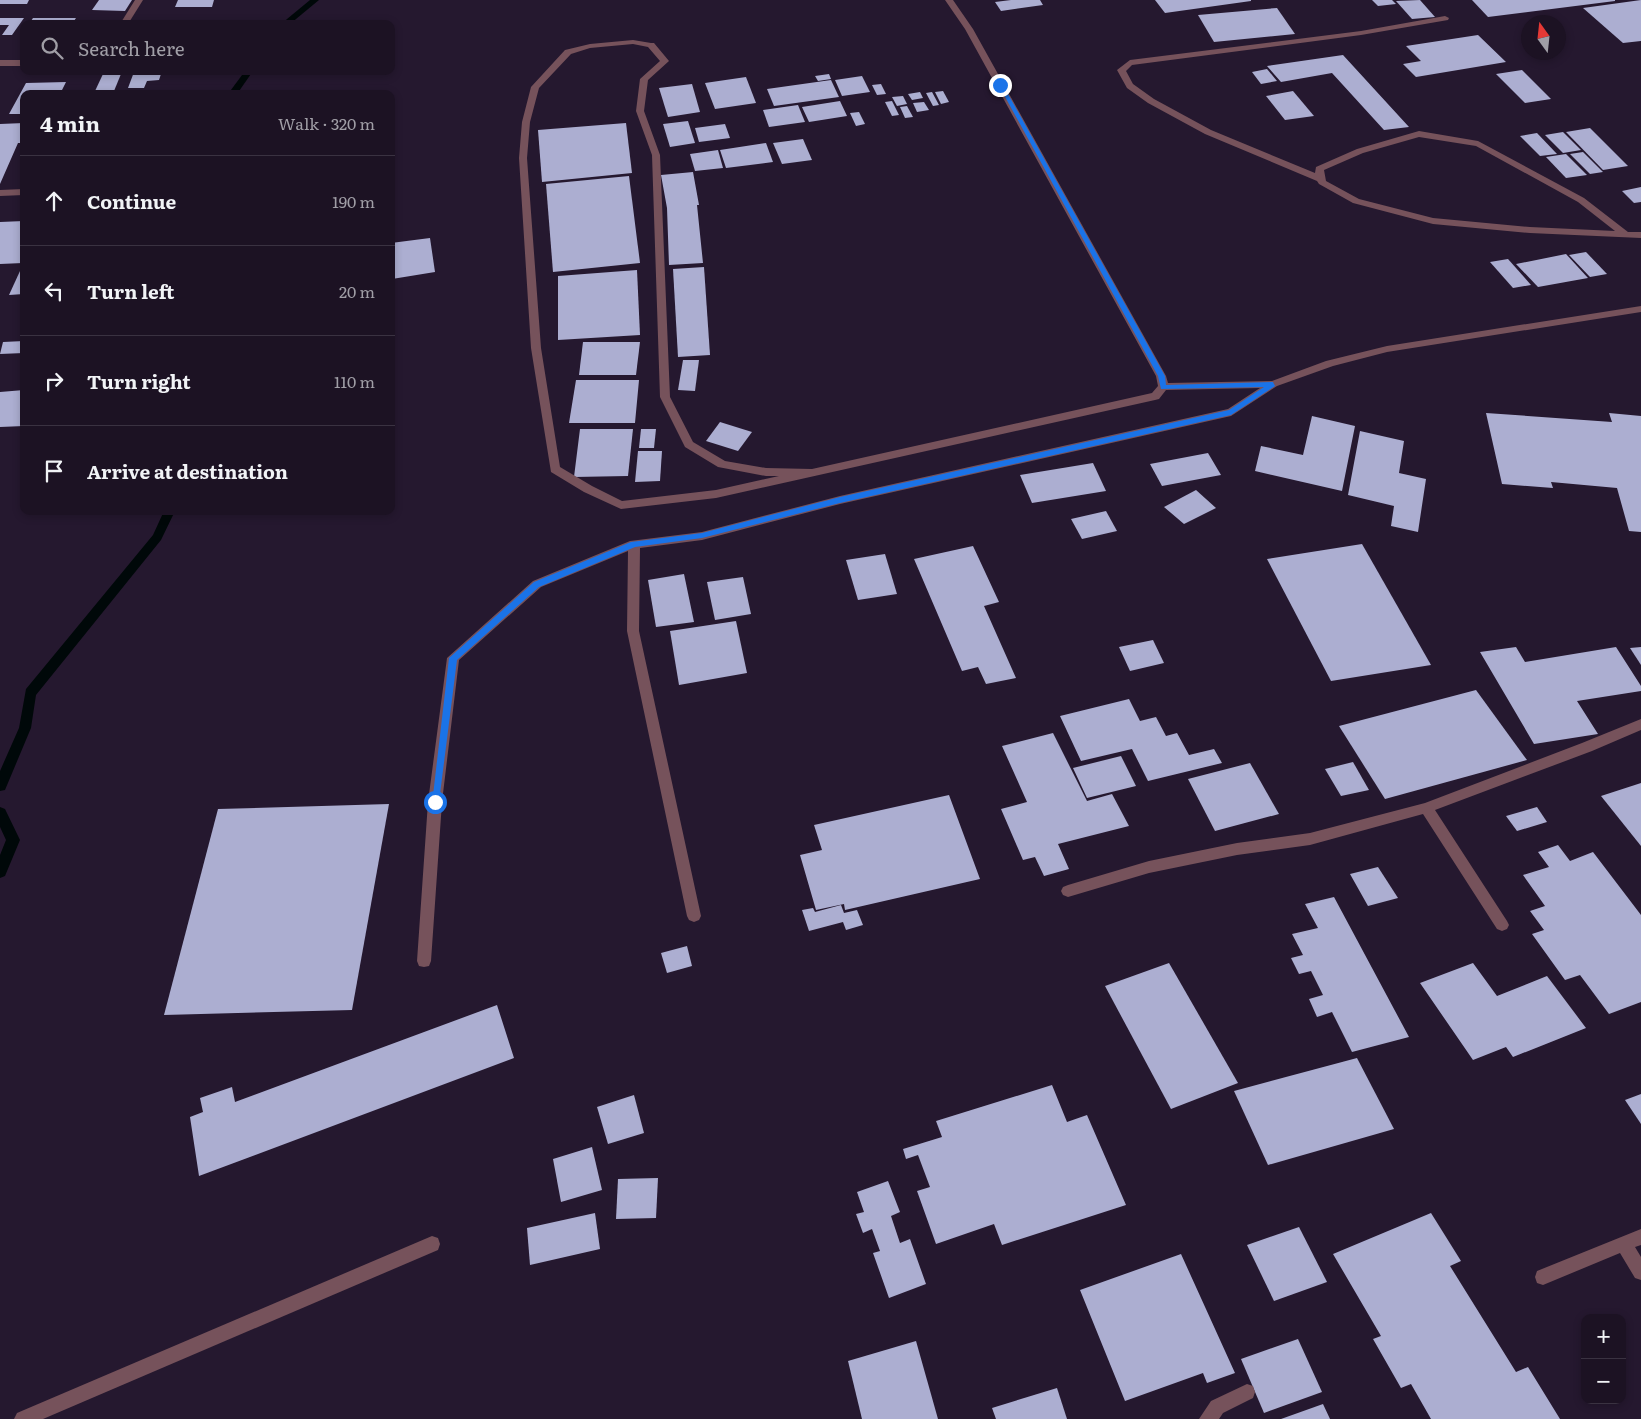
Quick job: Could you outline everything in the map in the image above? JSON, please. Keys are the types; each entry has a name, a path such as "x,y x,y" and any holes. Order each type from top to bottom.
{"street":[{"path":"126,20 139,0"},
{"path":"949,0 969,29 1161,376 1163,387"},
{"path":"1445,18 1361,33 1130,63 1121,70 1130,86 1150,101 1208,132 1321,180 1356,201 1433,221 1530,230 1641,235"},
{"path":"812,473 766,472 722,464 689,444 665,397 656,155 640,111 644,79 665,61 651,45 633,42 590,46 568,52 535,87 526,122 523,158 536,348 555,469 588,490 621,505 716,494 812,473 1155,396 1163,387 1273,384"},
{"path":"0,63 20,63"},
{"path":"1321,180 1319,169 1360,151 1419,134 1478,144 1581,200 1624,233"},
{"path":"0,193 20,192"},
{"path":"424,961 435,802 453,658 537,584 634,544 702,536 840,500 1231,412 1273,384 1330,363 1387,349 1641,309"},
{"path":"634,544 633,631 694,916"},
{"path":"1068,891 1149,867 1237,850 1310,839 1426,808 1587,747 1641,724"},
{"path":"1426,808 1502,925"},
{"path":"1543,1277 1641,1237"},
{"path":"23,1419 432,1244"},
{"path":"1623,1244 1641,1272"},
{"path":"1208,1419 1216,1407 1247,1392"}],"building":[{"path":"0,0 29,0 27,4 0,4"},
{"path":"99,0 132,0 125,11 92,10"},
{"path":"178,0 214,0 212,7 175,7"},
{"path":"1040,0 1043,5 1001,11 995,2"},
{"path":"1155,0 1251,0 1251,1 1165,13"},
{"path":"1372,0 1392,0 1396,4 1378,6"},
{"path":"1420,0 1435,17 1412,19 1396,1"},
{"path":"1472,0 1615,0 1615,1 1488,17"},
{"path":"1641,0 1641,41 1623,43 1583,8"},
{"path":"1277,8 1295,34 1214,42 1198,15"},
{"path":"0,18 24,18 20,20 20,24 12,35 2,35 9,25 0,25"},
{"path":"33,18 76,18 75,20 32,20"},
{"path":"1478,35 1506,62 1416,77 1403,64 1421,61 1406,46"},
{"path":"1343,55 1409,127 1384,130 1332,73 1281,82 1267,66"},
{"path":"1267,69 1277,81 1261,84 1252,72"},
{"path":"1522,70 1551,99 1525,103 1496,74"},
{"path":"829,74 831,79 818,81 815,76"},
{"path":"103,75 121,75 114,90 95,90"},
{"path":"133,75 161,75 159,80 147,81 144,88 128,88"},
{"path":"862,76 870,92 842,96 835,80"},
{"path":"746,77 756,103 715,109 705,83"},
{"path":"831,80 839,97 774,106 767,89"},
{"path":"66,82 62,90 22,90 26,83"},
{"path":"692,84 700,112 668,117 659,88"},
{"path":"881,84 886,94 877,95 872,85"},
{"path":"943,91 949,102 941,104 935,92"},
{"path":"1293,91 1314,116 1285,120 1266,96"},
{"path":"920,92 923,98 912,100 908,94"},
{"path":"932,92 939,105 933,106 926,93"},
{"path":"20,94 20,114 9,114"},
{"path":"903,96 907,104 897,106 892,97"},
{"path":"840,101 847,116 809,122 802,107"},
{"path":"892,101 899,115 892,116 885,102"},
{"path":"924,102 929,110 917,112 913,103"},
{"path":"798,105 805,122 769,127 763,110"},
{"path":"907,106 913,117 905,118 900,107"},
{"path":"859,112 865,124 856,126 850,113"},
{"path":"688,121 695,143 670,147 663,124"},
{"path":"20,123 20,143 18,143 0,184 0,124"},
{"path":"626,123 632,173 542,182 538,130"},
{"path":"725,124 730,138 699,142 695,128"},
{"path":"1590,128 1628,166 1603,170 1566,132"},
{"path":"1563,132 1581,150 1563,153 1545,135"},
{"path":"1537,133 1557,154 1540,156 1520,136"},
{"path":"803,139 812,160 782,164 773,143"},
{"path":"766,143 773,162 726,168 720,150"},
{"path":"718,150 723,168 695,171 690,154"},
{"path":"1583,152 1603,172 1590,174 1570,154"},
{"path":"1566,154 1587,175 1566,178 1546,157"},
{"path":"693,172 699,205 697,205 703,263 669,265 667,208 661,175"},
{"path":"629,176 640,263 553,272 546,184"},
{"path":"1641,187 1641,202 1634,203 1622,191"},
{"path":"20,221 20,263 0,264 0,222"},
{"path":"430,238 435,272 395,279 395,242"},
{"path":"1586,252 1607,274 1590,277 1569,255"},
{"path":"1566,254 1588,278 1538,287 1516,264"},
{"path":"1508,259 1531,285 1513,288 1490,262"},
{"path":"704,267 710,355 678,357 673,269"},
{"path":"637,270 640,335 558,340 558,276"},
{"path":"20,271 20,294 9,295"},
{"path":"20,341 20,353 0,354 3,342"},
{"path":"583,342 640,342 636,375 579,375"},
{"path":"683,360 699,360 695,391 678,390"},
{"path":"576,380 639,380 635,423 569,423"},
{"path":"20,390 20,426 0,427 0,392"},
{"path":"1486,413 1612,422 1609,413 1641,416 1641,532 1629,531 1617,488 1551,482 1553,488 1502,484"},
{"path":"1312,416 1355,426 1342,491 1255,471 1261,446 1303,455"},
{"path":"720,422 752,432 738,451 706,441"},
{"path":"580,429 633,429 628,476 574,477"},
{"path":"641,429 656,429 654,448 639,448"},
{"path":"1360,431 1404,441 1399,473 1426,479 1418,532 1391,526 1394,506 1348,495"},
{"path":"638,451 662,451 660,481 635,482"},
{"path":"1208,453 1221,475 1162,486 1150,464"},
{"path":"1093,463 1106,491 1032,503 1020,475"},
{"path":"1196,490 1216,508 1184,524 1164,507"},
{"path":"1106,511 1117,531 1082,539 1071,519"},
{"path":"1362,544 1431,665 1331,681 1267,559"},
{"path":"973,546 999,602 984,606 1016,678 986,684 978,667 962,671 914,559"},
{"path":"885,554 897,594 858,600 846,560"},
{"path":"684,574 694,622 656,627 648,580"},
{"path":"743,577 751,614 715,620 707,582"},
{"path":"736,621 747,673 679,685 670,631"},
{"path":"1153,640 1164,663 1130,671 1119,647"},
{"path":"1516,647 1525,662 1616,647 1641,686 1641,691 1577,701 1598,734 1534,744 1480,652"},
{"path":"1641,647 1641,665 1630,648"},
{"path":"1476,690 1527,760 1385,799 1339,726"},
{"path":"1129,699 1140,721 1156,717 1166,736 1177,733 1189,755 1214,749 1222,763 1148,781 1132,749 1081,761 1060,716"},
{"path":"1053,733 1087,801 1112,794 1129,826 1058,844 1069,869 1044,876 1035,857 1023,860 1001,809 1027,802 1002,746"},
{"path":"1121,756 1136,786 1087,798 1073,768"},
{"path":"1353,762 1369,790 1341,796 1325,769"},
{"path":"1250,763 1279,814 1215,831 1188,779"},
{"path":"1641,783 1641,846 1601,796"},
{"path":"949,795 980,879 845,910 844,904 816,910 800,855 822,850 814,825"},
{"path":"389,804 352,1010 164,1015 218,809"},
{"path":"1537,807 1547,822 1517,831 1506,816"},
{"path":"1558,845 1570,861 1593,852 1641,915 1641,1002 1609,1014 1580,975 1565,980 1532,934 1544,930 1530,911 1545,906 1523,875 1549,867 1538,852"},
{"path":"1378,867 1398,898 1368,906 1350,874"},
{"path":"1334,897 1409,1037 1352,1052 1332,1012 1317,1017 1309,999 1323,995 1311,971 1299,974 1291,958 1303,955 1292,934 1318,928 1305,904"},
{"path":"841,905 844,913 857,910 863,925 846,930 843,922 809,931 802,910 813,908 815,912"},
{"path":"687,946 692,966 667,973 661,953"},
{"path":"1169,963 1238,1083 1171,1109 1105,986"},
{"path":"1473,963 1497,996 1547,976 1586,1028 1513,1057 1506,1047 1473,1060 1420,983"},
{"path":"497,1005 514,1058 199,1176 190,1117 203,1112 200,1098 232,1087 235,1102"},
{"path":"1357,1058 1394,1129 1268,1165 1234,1091"},
{"path":"1052,1085 1067,1122 1087,1115 1126,1205 1002,1245 994,1224 936,1244 917,1191 930,1187 918,1155 906,1159 903,1149 942,1137 936,1121"},
{"path":"1641,1094 1641,1124 1625,1100"},
{"path":"634,1095 644,1133 608,1144 597,1107"},
{"path":"592,1147 602,1190 561,1202 553,1159"},
{"path":"658,1178 656,1218 616,1219 618,1179"},
{"path":"888,1181 900,1212 891,1216 900,1243 910,1239 926,1284 889,1298 873,1253 880,1251 872,1229 863,1233 856,1214 864,1212 857,1192"},
{"path":"595,1213 600,1249 530,1265 527,1228"},
{"path":"1431,1213 1461,1261 1450,1266 1516,1372 1528,1367 1560,1419 1431,1419 1411,1384 1401,1388 1373,1339 1381,1336 1333,1254"},
{"path":"1299,1227 1327,1282 1274,1301 1247,1245"},
{"path":"1181,1254 1235,1373 1207,1383 1203,1373 1125,1401 1080,1290"},
{"path":"1298,1339 1322,1392 1264,1413 1241,1359"},
{"path":"916,1341 938,1419 862,1419 848,1361"},
{"path":"1057,1388 1067,1419 996,1419 992,1408"},
{"path":"1323,1404 1330,1419 1281,1419"}],"waterway":[{"path":"290,20 315,0"},
{"path":"235,90 246,75"},
{"path":"0,786 25,728 30,693 157,537 168,515"},
{"path":"0,813 13,840 0,872"}],"route":[{"path":"435,802 453,658 537,584 634,544 702,536 840,500 1231,412 1273,384 1163,387 1161,376 1000,85"}]}
